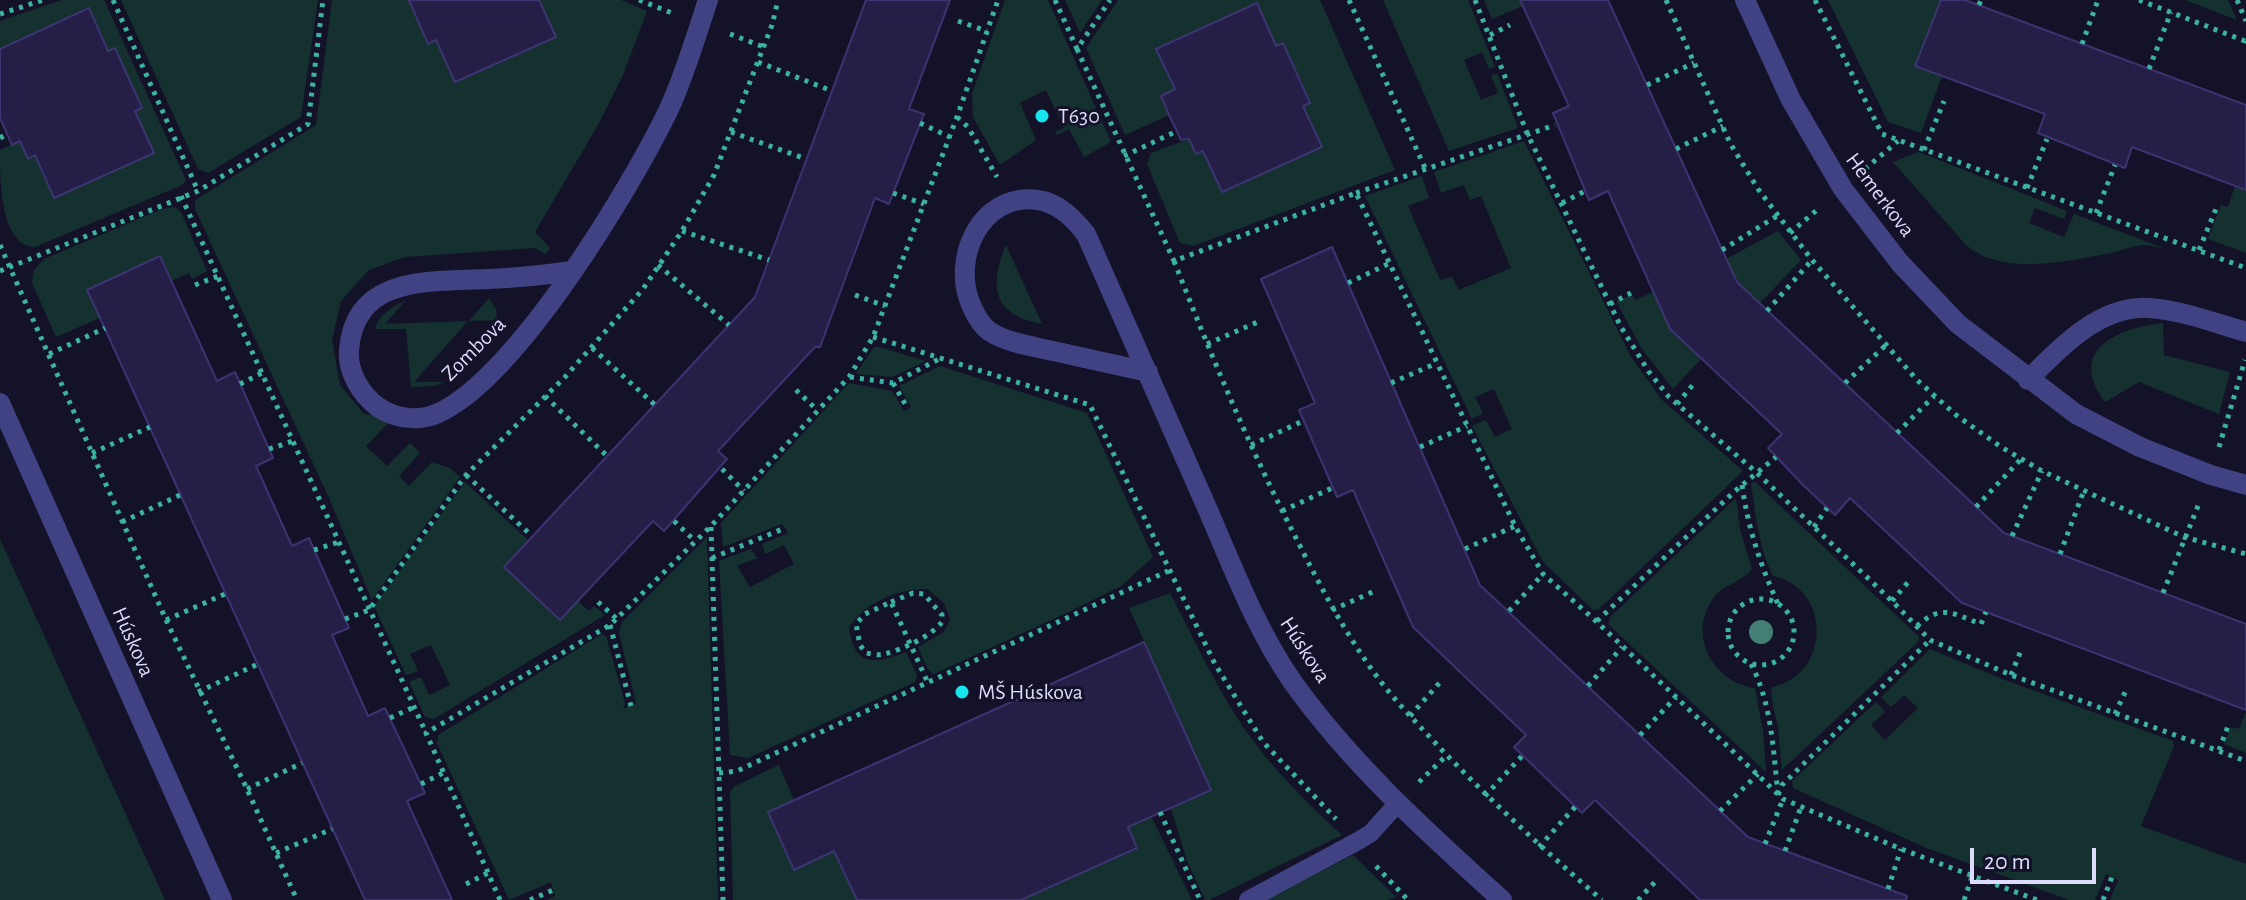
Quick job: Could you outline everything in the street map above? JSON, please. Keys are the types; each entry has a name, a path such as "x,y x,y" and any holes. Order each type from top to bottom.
{"street":[{"name":"Zombova","path":"572,271 411,284 379,295 353,325 348,356 353,373 369,399 401,418 435,415 466,395 499,364 572,271 637,168 670,107 708,0"},
{"name":"Hemerkova","path":"1745,0 1791,100 1843,189 1900,263 1958,324 2076,414 2140,447 2246,485"},
{"name":"Húskova","path":"1008,204 1038,200 1054,206 1071,216 1086,234 1252,610 1292,680 1398,803 1502,900"},
{"path":"1008,204 991,213 967,245 964,264 968,299 985,328 1013,341 1148,372"},
{"path":"2028,380 2073,337 2119,312 2145,308 2167,310 2246,332"},
{"name":"Húskova","path":"0,403 222,900"}],"lane":[{"path":"1248,900 1371,833 1398,803"}],"path":[{"path":"0,14 43,0"},
{"path":"113,0 198,191"},
{"path":"0,271 198,191 308,124 323,0"},
{"path":"345,619 369,610 466,475 592,348 643,289 682,231 714,175 772,25 778,0"},
{"path":"426,733 610,625 711,526 849,377 873,337 950,137 998,0"},
{"path":"1055,0 1174,261 1251,445 1332,610 1377,676 1410,716 1485,796 1602,900"},
{"path":"1077,49 1110,0"},
{"path":"1349,0 1425,168"},
{"path":"1475,0 1527,133 1621,327 1649,372 1677,404 1756,472 1930,640 2011,675 2246,761"},
{"path":"1815,0 1882,134 2246,268"},
{"path":"2082,44 2098,0"},
{"path":"2139,0 2246,39"},
{"path":"2237,0 2246,21"},
{"path":"2149,69 2171,12"},
{"path":"958,21 987,31"},
{"path":"1490,35 1510,25"},
{"path":"758,62 832,91"},
{"path":"1647,85 1694,63"},
{"path":"1924,150 1944,101"},
{"path":"957,117 968,127 994,170 1008,204"},
{"path":"920,123 950,137"},
{"path":"1174,261 1425,168 1555,125"},
{"path":"1676,149 1723,126"},
{"path":"1124,156 1177,131"},
{"path":"731,132 806,159"},
{"path":"0,138 7,134"},
{"path":"2027,188 2047,139"},
{"path":"2096,213 2115,165"},
{"path":"1562,203 1585,191"},
{"path":"893,193 924,204"},
{"path":"1356,193 1515,526 1543,574 1780,797 1901,849 2037,900"},
{"path":"181,196 500,900"},
{"path":"2199,250 2218,204"},
{"path":"1722,250 1777,216"},
{"path":"682,231 769,260"},
{"path":"0,245 198,692 247,789 297,900"},
{"path":"1767,311 1812,260"},
{"path":"1348,283 1390,263"},
{"path":"658,265 729,325"},
{"path":"195,285 218,276"},
{"path":"1610,304 1631,293"},
{"path":"855,295 885,306"},
{"path":"1207,344 1260,321"},
{"path":"49,354 105,328"},
{"path":"873,337 1090,405 1215,664 1263,742 1358,841 1363,852 1408,900"},
{"path":"1845,383 1886,345"},
{"path":"592,348 655,405"},
{"path":"849,377 893,383 942,357"},
{"path":"1391,383 1437,363"},
{"path":"240,384 262,373"},
{"path":"1677,404 1696,381"},
{"path":"893,383 908,409"},
{"path":"796,390 817,410"},
{"path":"545,396 607,456"},
{"path":"1897,433 1934,396"},
{"path":"1251,445 1303,421"},
{"path":"1420,447 1467,426"},
{"path":"92,453 150,427"},
{"path":"269,449 293,441"},
{"path":"1597,622 1756,472 1776,457"},
{"path":"1976,507 2021,459"},
{"path":"722,469 744,491"},
{"path":"2012,536 2042,471"},
{"path":"466,475 532,536"},
{"path":"1742,485 1751,536 1779,605 1792,621 1793,641 1781,658 1762,665 1741,659 1733,650 1728,629 1731,618 1746,602 1757,599 1779,605"},
{"path":"1282,511 1332,488"},
{"path":"2060,554 2083,493"},
{"path":"122,522 180,495"},
{"path":"1814,527 1827,508"},
{"path":"674,521 695,541"},
{"path":"711,526 723,900"},
{"path":"1465,549 1515,526"},
{"path":"712,558 785,528"},
{"path":"314,550 339,542"},
{"path":"719,773 737,771 1168,571"},
{"path":"1509,611 1543,574"},
{"path":"1892,601 1909,581"},
{"path":"1332,610 1377,590"},
{"path":"913,593 924,594 942,615 942,622 938,628 882,656 866,653 860,645 856,624 865,614 891,602 913,593"},
{"path":"166,620 225,594"},
{"path":"598,602 617,619"},
{"path":"891,602 928,683"},
{"path":"1917,626 1930,613 1944,611 1981,624 1986,612"},
{"path":"610,625 631,706"},
{"path":"1765,844 1782,785 1930,640"},
{"path":"1588,686 1622,647"},
{"path":"2011,675 2022,648"},
{"path":"198,692 258,664"},
{"path":"1751,664 1758,677 1769,717 1780,797"},
{"path":"1410,716 1442,680"},
{"path":"2115,714 2127,688"},
{"path":"1640,735 1676,697"},
{"path":"390,718 414,707"},
{"path":"2219,750 2228,726"},
{"path":"1485,796 1522,756"},
{"path":"247,789 302,763"},
{"path":"421,784 443,773"},
{"path":"1720,811 1758,774"},
{"path":"1539,847 1575,807"},
{"path":"1785,851 1801,807"},
{"path":"1160,812 1200,900"},
{"path":"276,853 332,829"},
{"path":"1888,889 1901,849"},
{"path":"466,884 488,873"},
{"path":"1964,900 1972,877"},
{"path":"2103,900 2112,877"},
{"path":"1638,900 1655,882"},
{"path":"530,900 553,890"}],"green space":[{"path":"62,0 104,0 186,180 182,185 35,247 23,244 9,224 2,194 0,150 20,141 28,158 35,155 54,198 154,153 135,111 142,107 115,49 108,51 89,9 0,49 0,21"},
{"path":"121,0 318,0 301,117 208,173 198,169"},
{"path":"332,0 409,0 428,43 436,40 455,82 556,37 539,0 621,0 647,11 623,75 598,125 535,232 550,248 545,254 535,248 405,257 369,270 341,301 332,340 340,385 364,414 383,416 389,422 366,446 387,466 410,443 420,453 399,476 409,486 432,462 450,468 460,477 372,600 329,498 195,209 195,201 200,197 316,125"},
{"path":"1005,0 1048,0 1111,142 1084,157 1069,129 1057,135 1055,132 1064,128 1046,90 1020,103 1036,140 1000,165 973,117 972,94"},
{"path":"1065,0 1102,0 1080,33"},
{"path":"1118,0 1320,0 1395,170 1193,246 1180,243 1147,164 1151,153 1189,139 1196,154 1203,151 1222,192 1322,147 1303,106 1310,103 1283,43 1276,46 1190,33 1157,49 1175,89 1161,96 1169,115 1125,135 1086,48"},
{"path":"1383,0 1468,0 1495,67 1489,69 1482,52 1464,60 1481,100 1498,93 1491,76 1497,73 1518,128 1449,151"},
{"path":"1484,0 1520,0 1523,6 1492,19"},
{"path":"1828,0 1941,0 1915,65 1942,76 1921,133 1888,122"},
{"path":"2185,0 2228,0 2237,20"},
{"path":"1524,141 1631,357 1662,400 1743,471 1599,609 1593,610 1543,562 1472,426 1486,420 1495,437 1512,429 1494,389 1475,397 1483,413 1472,419 1365,196 1422,176 1429,198 1408,206 1440,280 1452,277 1459,290 1511,268 1481,196 1470,200 1464,185 1441,193 1434,172"},
{"path":"1919,152 2067,211 2064,219 2035,208 2029,223 2064,237 2074,214 2166,249 2142,245 2075,260 2036,264 1998,261 1981,255 1966,245 1893,162"},
{"path":"2235,186 2246,190 2246,253 2208,239 2221,205 2228,207"},
{"path":"175,207 181,212 207,271 192,279 189,273 171,281 160,256 88,290 100,318 56,337 32,283 34,270 44,259 162,209"},
{"path":"1778,231 1801,260 1759,304 1737,282 1726,259"},
{"path":"1006,245 1042,324 1014,314 999,297 997,274"},
{"path":"1653,292 1664,315 1693,302 1704,316 1682,341 1701,359 1673,389 1642,349 1616,301 1632,295 1635,300"},
{"path":"489,298 496,309 497,320 469,321"},
{"path":"406,300 385,324 468,321 414,382 445,382 434,386 411,387 406,329 375,329 383,315"},
{"path":"2163,323 2164,355 2230,372 2219,414 2139,382 2105,402 2094,384 2091,368 2094,355 2115,336"},
{"path":"874,347 926,361 892,377 856,374"},
{"path":"940,366 1087,413 1153,557 1121,586 934,674 928,670 918,647 944,632 950,619 944,603 927,589 893,594 873,604 856,618 849,627 852,640 856,650 867,659 884,659 906,652 917,675 915,682 748,758 730,755 719,561 751,549 757,558 737,566 750,587 794,564 784,545 765,554 762,544 788,533 782,524 723,547 721,523 849,383 892,391 904,411 911,407 899,386"},
{"path":"1754,481 1919,637 1918,642 1782,770 1772,687 1791,679 1805,666 1814,650 1817,632 1814,613 1806,597 1792,584 1773,576 1768,565 1756,519 1751,484"},
{"path":"465,482 528,540 504,567 559,620 578,601 589,611 594,606 605,615 434,719 425,717 409,682 421,677 429,695 450,685 431,645 410,654 418,671 406,675 374,606"},
{"path":"1736,498 1740,529 1752,569 1713,599 1703,627 1704,641 1716,667 1740,684 1755,688 1766,772 1609,625 1609,618"},
{"path":"707,537 718,900 547,900 555,896 551,882 509,900 437,743 438,735 602,634 606,636 625,703 623,709 636,703 619,633 622,622"},
{"path":"0,539 165,900 0,900"},
{"path":"1170,593 1220,690 1252,740 1295,790 1342,835 1209,900 1205,900 1187,861 1171,808 1210,790 1185,733 1143,750 1170,699 1129,608"},
{"path":"1930,649 2002,679 2173,741 2174,746 2141,826 2246,864 2246,900 2110,900 2118,880 2106,874 2095,900 2069,900 1924,847 1793,788 1792,781 1876,702 1885,712 1871,725 1885,740 1918,708 1904,695 1891,707 1881,697"},
{"path":"2246,712 2246,753 2224,744 2231,727 2239,729"},
{"path":"779,765 794,800 768,812 794,869 834,851 857,900 733,900 730,792 735,786"},
{"path":"1151,816 1192,900 1021,900 1137,848 1128,827"},
{"path":"1353,855 1396,897 1388,900 1264,900"}],"building":[{"path":"409,0 539,0 556,37 455,82 436,40 428,44"},
{"path":"866,0 950,0 909,109 924,114 889,204 875,198 820,347 815,347 718,451 727,459 664,531 653,521 560,620 504,567 755,297"},
{"path":"1520,0 1608,0 1737,282 2004,533 2246,624 2246,710 1962,603 1850,498 1835,515 1803,485 1768,448 1782,434 1670,329 1608,191 1589,200 1553,113 1569,106"},
{"path":"1941,0 1965,0 2246,105 2246,190 2132,147 2125,168 2038,133 2045,114 1915,66"},
{"path":"1257,3 1276,46 1283,43 1310,103 1303,106 1322,147 1222,192 1203,151 1196,154 1189,139 1181,140 1169,115 1161,96 1175,89 1156,49"},
{"path":"89,8 108,51 115,48 142,108 135,111 154,153 54,198 35,155 28,159 20,141 12,145 0,118 0,49"},
{"path":"1332,247 1480,585 1748,837 1907,896 1906,900 1700,900 1595,800 1582,813 1514,747 1526,735 1413,627 1353,490 1337,497 1299,410 1315,403 1261,279"},
{"path":"160,256 217,381 235,372 273,458 256,466 292,546 309,538 349,628 332,635 368,716 385,708 425,793 407,801 452,900 365,900 87,290"},
{"path":"1144,642 1211,790 1128,827 1137,848 1021,900 857,900 834,851 794,870 768,812"}],"place":[{"name":"T630","path":"1042,116"},
{"name":"MŠ Húskova","path":"962,692"}]}
